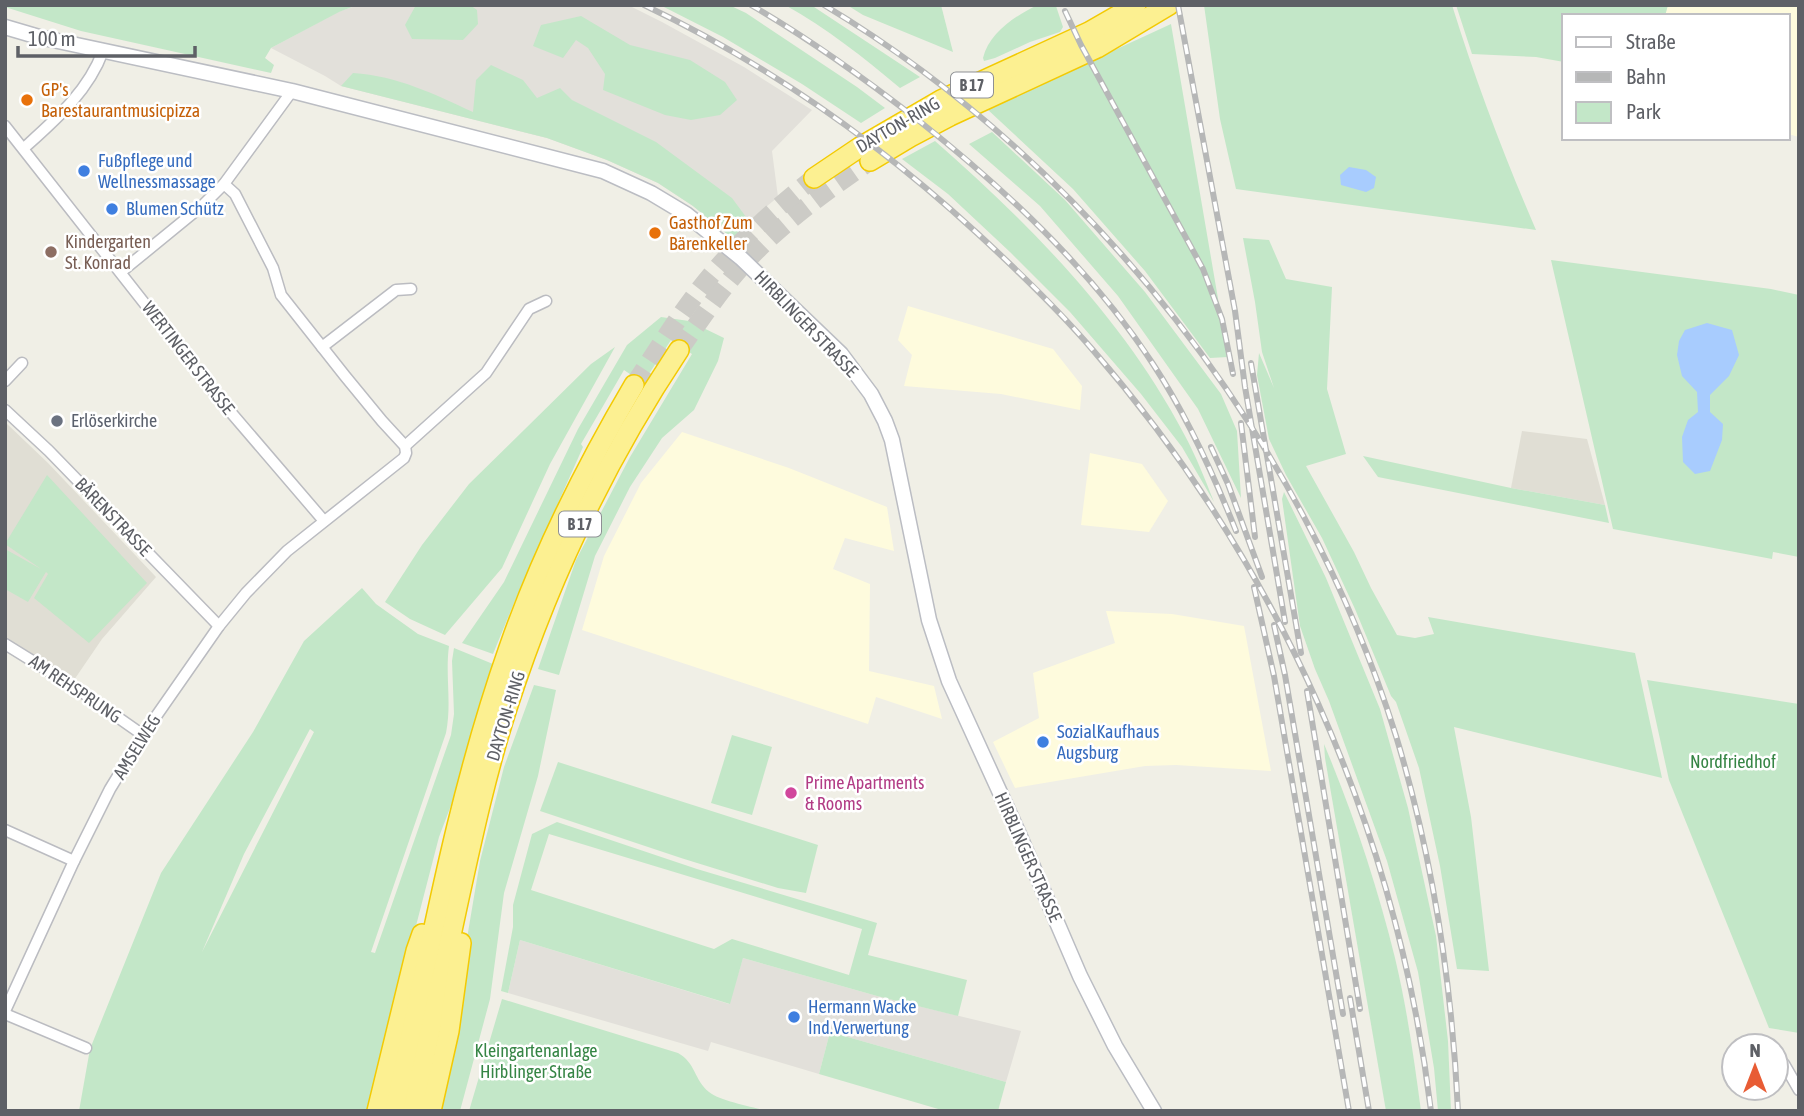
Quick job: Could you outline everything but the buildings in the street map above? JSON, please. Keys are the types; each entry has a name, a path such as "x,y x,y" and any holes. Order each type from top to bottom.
{"highway":[{"name":"DAYTON-RING","path":"814,178 880,134 941,100 1089,32 1136,5"},
{"name":"DAYTON-RING","path":"870,161 950,116 1097,48 1170,5"},
{"name":"DAYTON-RING","path":"395,1111 459,858 506,710 547,599 600,482 650,393 679,350"},
{"name":"DAYTON-RING","path":"413,1111 475,755 509,646 543,562 595,452 634,385"},
{"path":"377,1111 416,951 459,858"},
{"path":"431,1111 449,1031 463,932 459,858"}],"street":[{"name":"HIRBLINGER STRASSE","path":"5,27 39,37 292,91 603,171 651,193 687,214 741,258 841,354 871,394 885,421 892,440 929,620 949,681 1080,976 1115,1046 1154,1111"},
{"path":"24,148 80,93 103,51"},
{"path":"121,272 203,205 224,184 292,91"},
{"name":"WERTINGER STRASSE","path":"7,132 24,148 229,411 324,522"},
{"path":"224,184 234,194 250,222 273,268 281,295 405,446"},
{"path":"322,347 396,290 411,289"},
{"name":"AMSELWEG","path":"5,1013 110,789 143,735 219,626 246,593 287,551 404,458 405,446 486,373 529,309 546,301"},
{"path":"5,381 22,363"},
{"name":"BÄRENSTRASSE","path":"5,410 50,451 219,626"},
{"name":"AM REHSPRUNG","path":"5,644 76,688 143,735"},
{"path":"5,830 74,861"},
{"path":"5,1013 86,1048"},
{"path":"1790,1074 1799,1090"}],"shaded area":[{"path":"358,5 628,5 744,67 812,110 772,151 778,197 749,221 733,239 693,206 658,183 607,160 547,138 341,86 271,48 338,12"},
{"path":"1668,5 1799,5 1799,137 1790,135 1790,14 1666,14"},
{"path":"908,306 1053,349 1082,386 1080,410 1001,394 904,386 912,355 898,340"},
{"path":"5,422 48,463 156,577 102,639 74,680 5,637"},
{"path":"1522,431 1587,439 1605,505 1511,488"},
{"path":"682,432 789,468 887,507 894,551 845,538 833,569 870,584 869,671 934,686 942,719 876,697 868,724 582,630 604,556 641,483"},
{"path":"1090,453 1142,464 1168,501 1149,532 1081,525"},
{"path":"1106,611 1172,614 1244,626 1271,771 1176,765 1145,766 1015,788 993,742 1039,718 1033,673 1115,643"},
{"path":"520,940 729,1004 743,958 877,996 1021,1031 1006,1082 830,1032 819,1074 711,1042 708,1051 508,993"}],"green space":[{"path":"5,5 357,5 271,48 265,58 274,65 271,73 81,31"},
{"path":"416,5 470,5 477,10 478,24 463,40 412,39 405,25"},
{"path":"660,5 729,5 746,13 885,108 861,123 723,37"},
{"path":"785,5 811,5 920,77 900,88 830,33"},
{"path":"847,5 941,5 953,52 863,15"},
{"path":"1038,5 1056,6 1063,27 1060,32 984,61 986,49 997,33 1021,14"},
{"path":"1204,5 1452,5 1491,119 1536,230 1236,189 1220,119"},
{"path":"1456,5 1668,5 1666,14 1562,14 1562,62 1536,57 1472,54"},
{"path":"581,16 630,45 690,60 725,82 737,100 720,115 691,120 665,115 603,90 605,74 588,48 576,40 563,58 533,46 541,25"},
{"path":"1171,24 1228,357 1210,358 1145,271 1073,189 987,109"},
{"path":"491,65 523,80 537,98 560,88 572,100 656,142 732,198 749,221 733,239 693,206 658,183 607,160 547,138 341,86 353,73 385,78 415,87 473,112 476,80"},
{"path":"992,132 1065,200 1145,292 1221,394 1237,431 1241,498 1198,409 1118,296 1040,206 969,144"},
{"path":"935,141 1006,206 1073,276 1104,313 1160,392 1184,434 1214,502 1182,447 1141,394 1070,312 948,194 902,159"},
{"path":"1243,238 1269,240 1286,279 1332,287 1327,389 1346,454 1306,466 1397,635 1415,638 1434,634 1428,617 1635,653 1662,778 1454,727 1471,817 1489,971 1457,969 1440,866 1419,768 1396,702 1322,538 1269,439 1257,375 1259,353 1274,388 1262,352"},
{"path":"1551,260 1799,295 1799,557 1773,552 1772,559 1613,529"},
{"path":"661,317 689,321 724,338 718,361 694,410 662,438 630,487 595,556 559,675 538,669 576,560 630,457 692,354 671,340 643,383 624,370 581,444 583,447 493,654 462,643 504,582 578,429 627,345"},
{"path":"615,347 550,464 502,568 445,635 410,619 385,602 422,545 469,484 591,364"},
{"path":"1363,456 1605,505 1609,523 1378,477"},
{"path":"47,475 147,583 89,643 34,598 48,574 46,572 28,602 5,589 5,549 41,569 5,544"},
{"path":"1284,492 1326,578 1380,709 1408,808 1436,936 1448,1041 1451,1111 1438,1111 1434,1068 1418,972 1387,861 1300,626 1282,499"},
{"path":"362,588 376,604 418,634 449,646 446,733 371,952 375,953 451,735 454,714 454,648 493,664 458,787 439,837 368,1111 79,1111 90,1049 161,873 253,732 304,641","holes":["310,729 314,732 202,952 244,854"]},
{"name":"Nordfriedhof","path":"1647,680 1799,704 1799,1033 1769,1028 1669,780"},
{"path":"534,685 556,690 538,776 504,893 490,999 460,1111 438,1111 480,861 504,767"},
{"path":"732,735 772,747 752,815 711,803"},
{"path":"1324,744 1364,850 1388,931 1407,1015 1421,1111 1386,1111"},
{"path":"558,762 818,845 806,893 778,888 540,811"},
{"path":"557,822 697,869 877,923 868,955 967,980 958,1016 743,958 730,1004 520,940 508,993 501,991 513,927 513,905 532,834","holes":["549,834 862,929 849,975 732,939 714,949 531,890"]},
{"name":"Kleingartenanlage Hirblinger Straße","path":"502,999 678,1053 688,1062 709,1092 729,1101 768,1111 469,1111"},
{"path":"830,1032 1006,1082 998,1111 945,1111 819,1074"}],"water":[{"path":"1349,167 1366,170 1376,177 1374,188 1366,192 1341,185 1340,175"},
{"path":"1707,323 1732,330 1739,355 1729,376 1710,395 1710,412 1723,424 1722,440 1710,471 1695,474 1683,462 1682,437 1688,420 1698,412 1697,392 1682,376 1677,355 1679,341 1685,330"}],"tunnel":[{"path":"679,350 723,288 761,246 814,201 870,161"},
{"path":"634,385 685,309 719,266 741,242 814,178"}],"railway":[{"path":"644,5 734,52 777,79 860,136 939,199 1051,304 1092,349 1159,432 1219,519 1272,610 1318,704 1358,802 1390,903 1414,1006 1431,1111"},
{"path":"751,5 794,31 918,120 1015,203 1075,264 1129,329 1153,364 1199,445 1236,531"},
{"path":"824,5 922,70 1013,145 1098,229 1176,320 1245,417 1305,519 1356,626 1396,736 1409,782 1439,922 1451,1016 1458,1111"},
{"path":"1178,5 1235,311 1245,387 1285,622"},
{"path":"1065,11 1203,269 1222,319 1233,374"},
{"path":"1251,363 1301,653"},
{"path":"1241,423 1255,537"},
{"path":"1211,447 1228,484 1262,577"},
{"path":"1254,587 1274,676 1349,1111"},
{"path":"1274,625 1343,1014"},
{"path":"1307,691 1360,1009"},
{"path":"1350,998 1369,1111"}],"place":[{"name":"GP's Barestaurantmusicpizza","path":"27,100"},
{"name":"Fußpflege und Wellnessmassage","path":"84,171"},
{"name":"Blumen Schütz","path":"112,209"},
{"name":"Gasthof Zum Bärenkeller","path":"655,233"},
{"name":"Kindergarten St. Konrad","path":"51,252"},
{"name":"Erlöserkirche","path":"57,421"},
{"name":"SozialKaufhaus Augsburg","path":"1043,742"},
{"name":"Prime Apartments & Rooms","path":"791,793"},
{"name":"Hermann Wacke Ind.Verwertung","path":"794,1017"}]}
